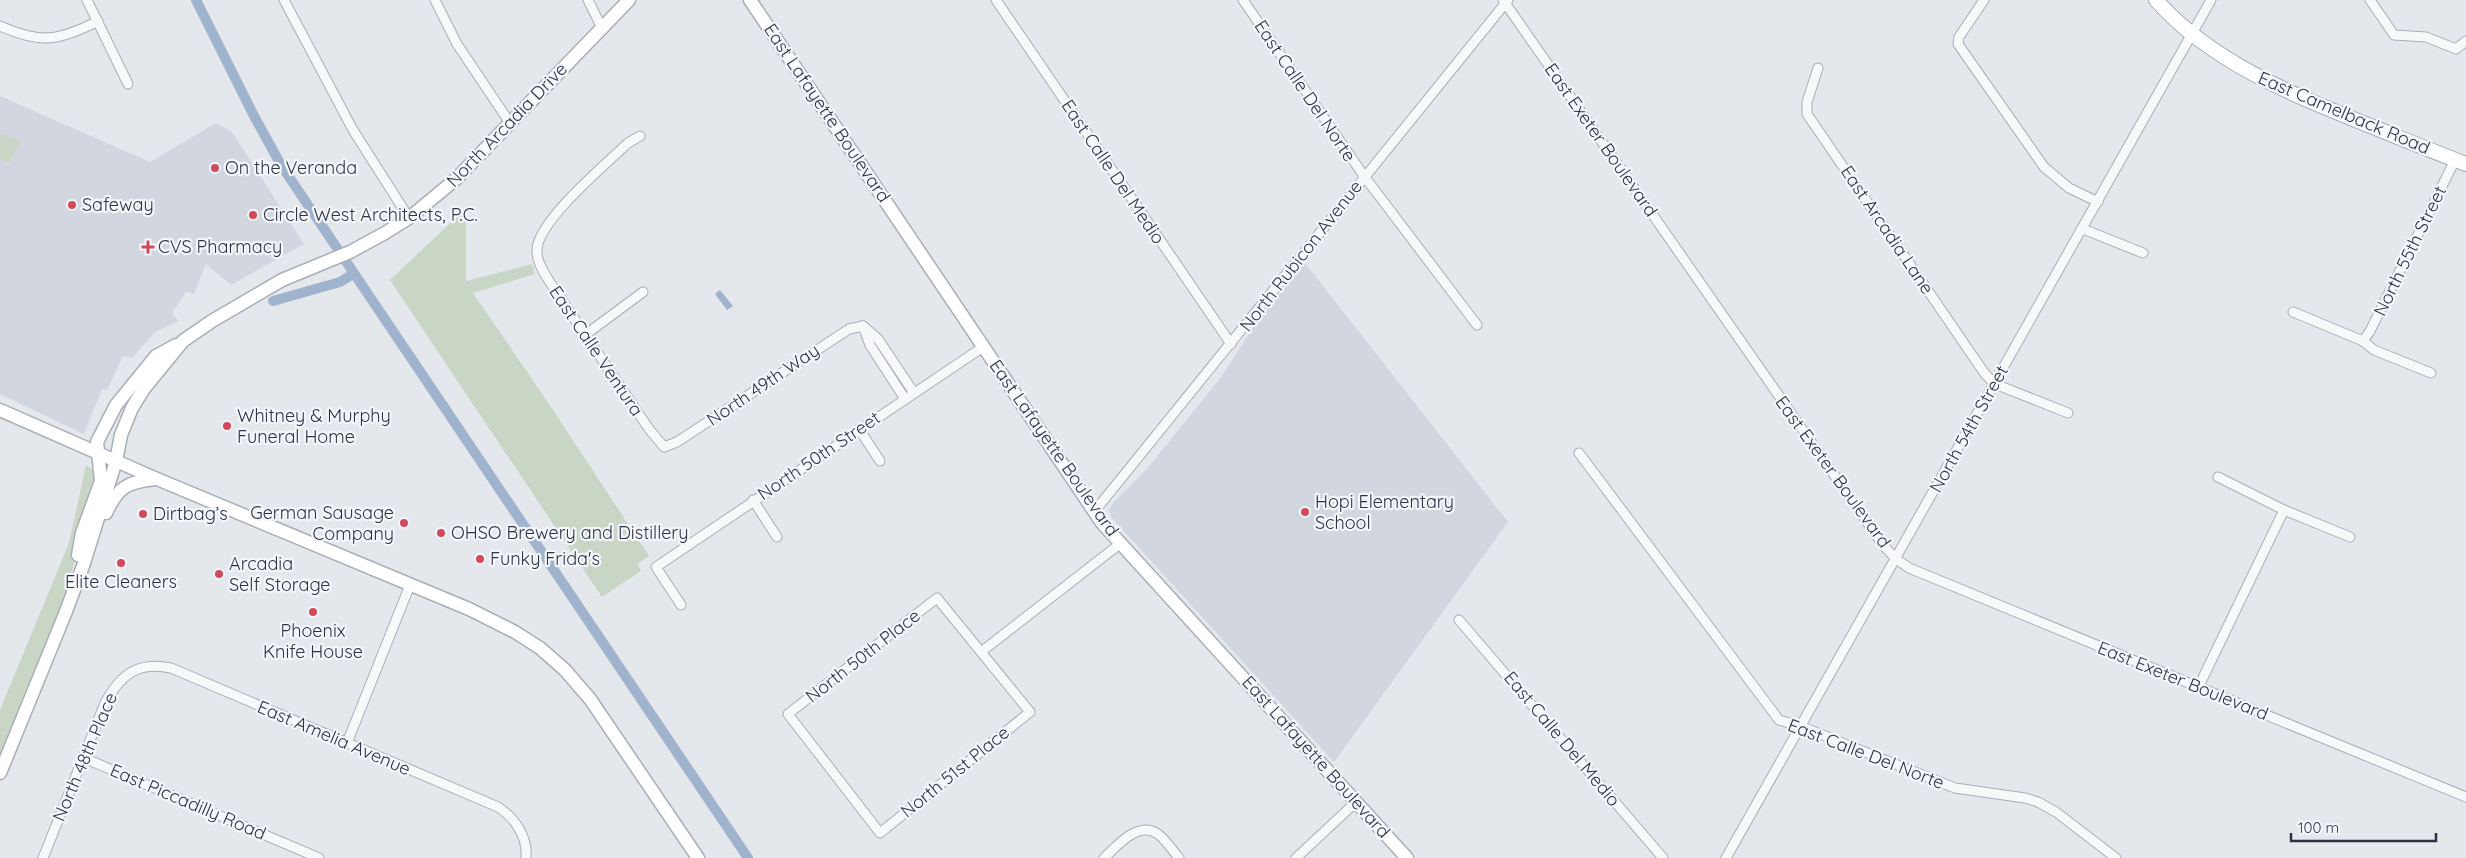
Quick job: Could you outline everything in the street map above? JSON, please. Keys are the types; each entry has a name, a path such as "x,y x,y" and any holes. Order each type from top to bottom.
{"main road":[{"name":"East Camelback Road","path":"2156,0 2192,34 2240,66 2297,96 2460,162"}],"street":[{"path":"88,0 128,84"},
{"path":"284,0 313,58 353,130 409,218"},
{"path":"435,0 457,44 510,123"},
{"path":"588,0 602,28"},
{"name":"North Arcadia Drive","path":"83,566 116,461 121,435 137,399 183,341 246,299 282,280 350,252 409,218 456,179 629,0"},
{"name":"East Lafayette Boulevard","path":"750,0 1094,512 1407,858"},
{"name":"East Calle Del Medio","path":"996,0 1231,344"},
{"name":"East Calle Del Norte","path":"1243,0 1364,176 1477,325"},
{"path":"1984,0 1958,41 1960,48 2044,167 2069,188 2098,202"},
{"name":"North 54th Street","path":"1726,858 2211,0"},
{"path":"2370,0 2394,35 2426,37 2456,49 2466,41"},
{"name":"North Rubicon Avenue","path":"1094,512 1505,1"},
{"name":"East Exeter Boulevard","path":"1505,1 1871,529 1896,559 1909,568 2466,797"},
{"path":"0,26 22,36 41,39 58,38 73,34 98,21"},
{"name":"East Arcadia Lane","path":"1818,68 1807,102 1807,114 1985,374 1995,384"},
{"name":"East Calle Ventura","path":"640,136 628,143 552,218 540,236 536,250 539,263 584,335 648,429 664,447"},
{"name":"North 55th Street","path":"2364,341 2460,162"},
{"path":"2083,229 2143,253"},
{"path":"584,335 643,292"},
{"path":"2294,312 2364,341 2374,350 2430,373"},
{"path":"863,326 878,339 914,393"},
{"path":"863,326 870,345 905,399"},
{"name":"North 49th Way","path":"664,447 677,442 849,329 863,326"},
{"path":"99,454 108,449 119,417 134,384 156,356 183,341"},
{"name":"North 50th Street","path":"681,605 656,567 983,347"},
{"path":"884,367 893,361"},
{"path":"1995,384 2068,413"},
{"path":"0,410 157,479 500,624 540,648 561,665 590,699 698,858"},
{"path":"859,429 880,460"},
{"name":"East Calle Del Norte","path":"1579,453 1779,720 1800,726 1956,788 2025,798 2038,802 2056,812 2116,858"},
{"path":"74,587 82,533 101,480 99,454"},
{"path":"2218,477 2284,510 2350,537"},
{"path":"1,773 29,707 74,587 117,493 135,481 157,479"},
{"path":"753,500 777,537"},
{"path":"2198,688 2284,510"},
{"path":"981,652 1121,543"},
{"path":"346,743 410,585"},
{"name":"North 50th Place","path":"880,833 788,714 937,598 981,652"},
{"name":"East Calle Del Medio","path":"1459,620 1663,858"},
{"name":"North 51st Place","path":"880,833 1030,712 981,652"},
{"name":"East Amelia Avenue","path":"141,667 156,665 171,668 498,807 506,812 520,828 525,843 526,858"},
{"name":"North 48th Place","path":"43,858 115,686 141,667"},
{"name":"East Piccadilly Road","path":"84,758 319,858"},
{"path":"1296,858 1356,802"},
{"path":"1104,858 1129,835 1146,830 1158,834 1179,858"}],"shaded area":[{"path":"0,96 150,162 216,123 232,132 304,244 231,285 206,264 194,294 186,292 172,313 178,321 155,332 132,358 123,356 107,390 102,389 84,434 0,394"},
{"name":"Hopi Elementary School","path":"1305,263 1508,522 1334,762 1112,518 1109,510 1113,503 1146,470 1222,376 1254,326"}],"green space":[{"path":"0,133 21,142 9,163 0,159"},
{"path":"462,212 466,214 466,281 532,264 535,274 473,293 649,556 637,564 641,571 602,597 390,280"},
{"path":"86,465 94,471 96,476 65,598 0,760 0,710 69,543"}],"water":[{"path":"720,290 733,306 727,310 715,294"}],"waterway":[{"path":"196,0 254,116 281,165 748,858"},
{"path":"273,301 340,282 353,274"}],"place":[{"name":"On the Veranda","path":"215,168"},
{"name":"Safeway","path":"72,205"},
{"name":"Circle West Architects, P.C.","path":"253,215"},
{"name":"CVS Pharmacy","path":"148,247"},
{"name":"Whitney & Murphy Funeral Home","path":"227,426"},
{"name":"Hopi Elementary School","path":"1305,512"},
{"name":"Dirtbag’s","path":"143,514"},
{"name":"German Sausage Company","path":"404,523"},
{"name":"OHSO Brewery and Distillery","path":"441,533"},
{"name":"Funky Frida's","path":"480,559"},
{"name":"Elite Cleaners","path":"121,563"},
{"name":"Arcadia Self Storage","path":"219,574"},
{"name":"Phoenix Knife House","path":"313,612"}]}
